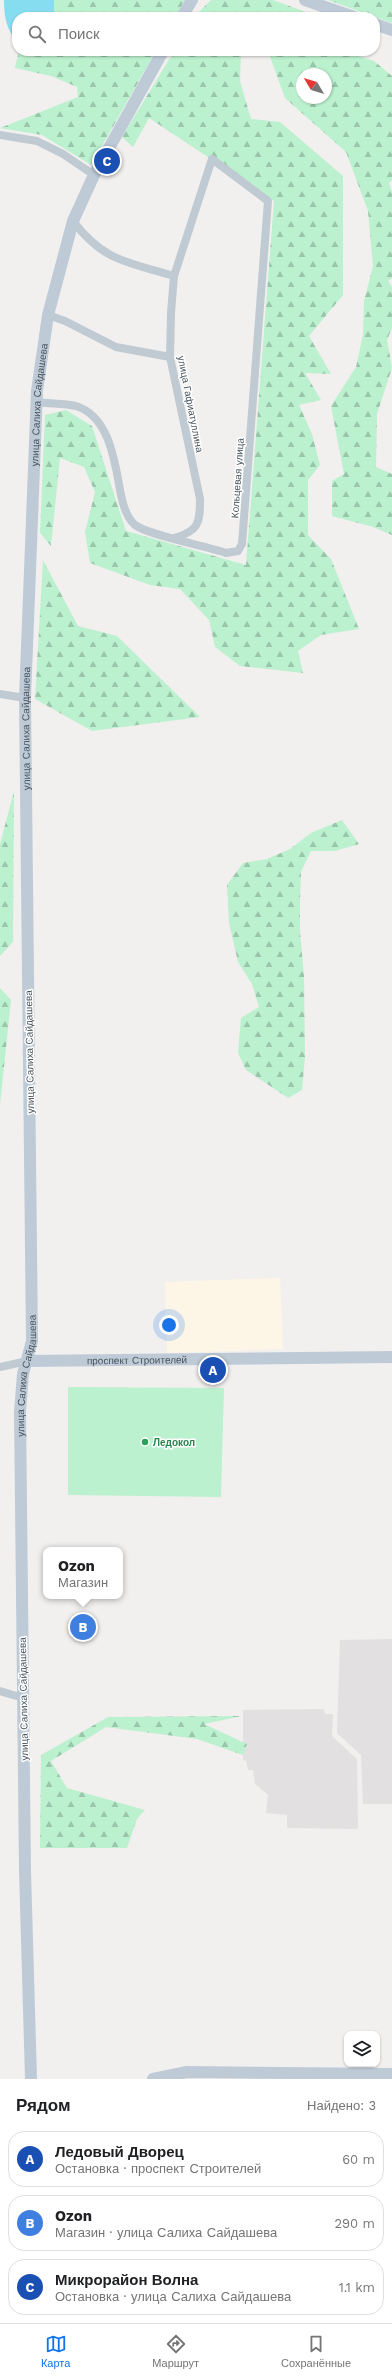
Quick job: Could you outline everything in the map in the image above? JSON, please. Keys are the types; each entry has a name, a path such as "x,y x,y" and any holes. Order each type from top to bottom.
{"street":[{"path":"185,12 192,0"},
{"path":"305,0 340,12"},
{"path":"380,26 392,30"},
{"name":"улица Салиха Сайдашева","path":"30,2079 23,1698 20,1412 21,1390 26,1362 32,1341 25,698 37,402 48,315 73,221 94,175 160,56"},
{"path":"0,135 37,141 63,154 94,175"},
{"name":"Кольцевая улица","path":"37,402 77,406 102,426 108,440 122,502 128,516 135,525 149,531 226,553 234,553 242,544 268,201 212,159 208,168"},
{"name":"улица Гафиатуллина","path":"174,538 188,534 196,526 200,518 200,499 170,357 174,276 208,168"},
{"path":"73,221 93,244 110,257 174,276"},
{"path":"48,315 65,321 116,347 170,357"},
{"path":"0,694 25,698"},
{"name":"проспект Строителей","path":"26,1362 392,1357"},
{"path":"0,1367 26,1362"},
{"path":"0,1691 23,1698"},
{"path":"153,2079 187,2072 392,2074"}],"shaded area":[{"path":"280,1278 283,1349 167,1353 165,1282"},
{"path":"392,1639 392,1804 363,1804 361,1755 337,1733 340,1640"},
{"path":"324,1709 325,1714 333,1714 332,1736 357,1759 358,1829 287,1828 287,1815 266,1813 268,1795 255,1784 253,1770 248,1770 246,1761 243,1760 243,1710"}],"green space":[{"path":"54,0 185,0 178,12 54,12"},
{"path":"211,0 273,0 305,12 199,12"},
{"path":"328,0 392,0 392,23 380,19 380,12 361,12"},
{"path":"18,56 153,56 91,165 42,135 0,128 78,97 77,87 51,76 15,68"},
{"path":"173,56 241,56 240,81 251,119 280,122 343,176 343,295 309,336 331,374 305,373 321,400 299,405 312,434 320,465 308,480 308,535 331,559 359,629 321,635 298,651 303,673 240,666 215,647 209,620 180,589 150,585 90,563 85,532 95,492 84,467 60,458 51,546 40,533 45,415 66,410 92,426 126,531 246,565 274,201 149,118 133,147 122,137 170,58"},
{"path":"270,56 358,56 374,61 392,76 392,180 389,183 392,192 392,278 388,281 392,287 392,328 387,340 392,368 377,414 376,467 392,474 392,535 373,527 332,516 332,481 344,474 331,406 356,367 363,335 364,301 373,266 368,211 346,152 285,98"},
{"path":"43,560 78,626 117,636 200,717 92,731 35,699"},
{"path":"14,791 13,942 0,956 0,844"},
{"path":"342,820 359,844 335,851 311,851 301,872 300,932 304,976 305,1057 302,1090 288,1098 246,1070 238,1053 241,1018 259,1007 252,984 238,962 229,923 227,885 243,863 267,859 290,849 311,833"},
{"path":"0,988 11,1000 0,1105"},
{"name":"Ледокол","path":"68,1387 224,1388 221,1497 68,1495"},
{"path":"242,1716 204,1724 247,1744 243,1755 197,1739 106,1727 51,1761 67,1788 145,1810 137,1819 127,1848 40,1848 41,1755 108,1717"}],"water":[{"path":"4,0 54,0 54,12 12,12 12,35 6,22"}],"place":[{"name":"Микрорайон Волна","path":"107,161"},
{"name":"Ледовый Дворец","path":"213,1370"},
{"name":"Ледокол","path":"145,1442"},
{"name":"Ozon","path":"83,1627"}]}
